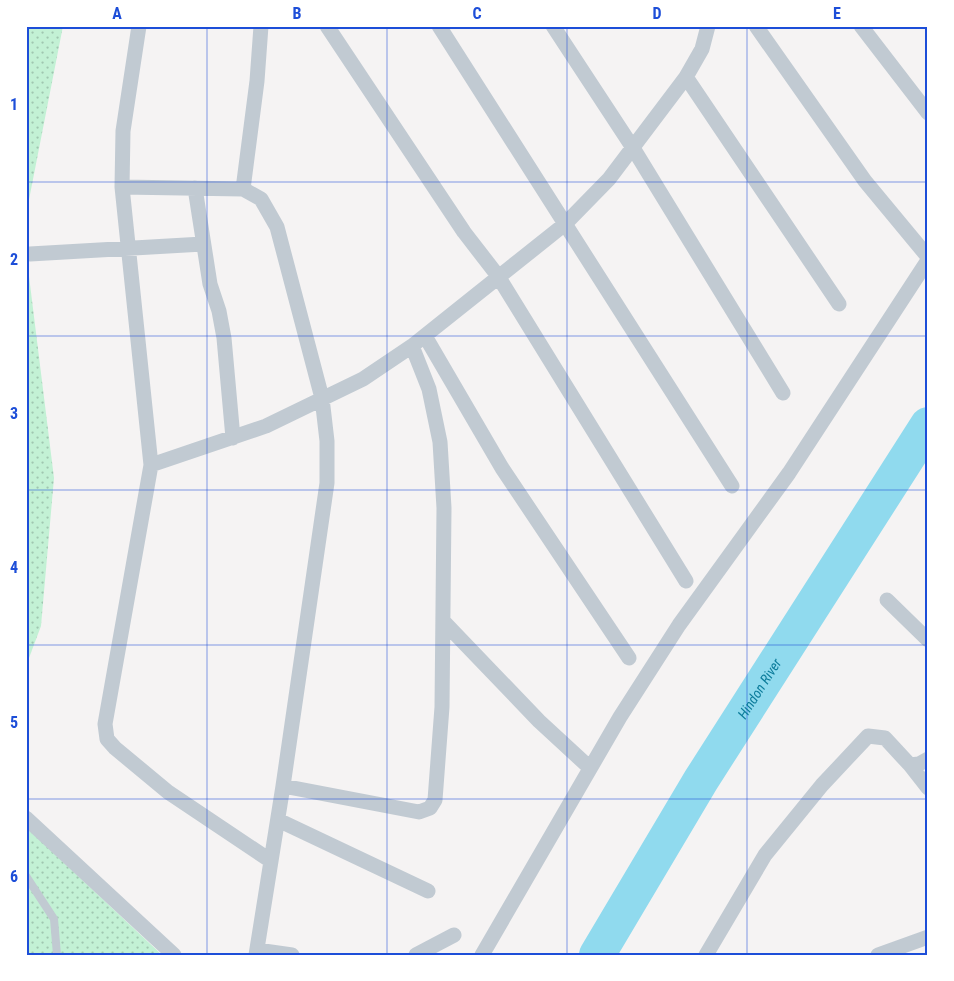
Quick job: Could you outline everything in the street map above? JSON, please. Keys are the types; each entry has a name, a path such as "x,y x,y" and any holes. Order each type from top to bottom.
{"street":[{"path":"139,26 123,131 122,188 151,465 105,724 107,739 168,792 271,862"},
{"path":"242,189 257,82 261,26"},
{"path":"327,26 464,232 498,276 686,581"},
{"path":"439,26 509,133 732,486"},
{"path":"553,26 633,148 783,392"},
{"path":"151,465 266,426 363,379 412,346 565,224 609,178 686,78 702,49 708,26"},
{"path":"482,955 620,717 679,625 789,474 928,259 865,181 756,26"},
{"path":"861,26 928,113"},
{"path":"686,78 839,304"},
{"path":"122,188 242,189 261,199 277,227 322,398 326,441 326,483 278,820 257,952 292,955"},
{"path":"195,188 210,284 219,311 224,338 233,438"},
{"path":"30,254 203,244"},
{"path":"424,336 502,468 629,658"},
{"path":"283,786 419,812 430,808 435,800 442,707 444,508 440,442 430,389 412,346"},
{"path":"887,600 928,640"},
{"path":"444,622 539,721 590,768"},
{"path":"706,955 765,855 822,785 868,736 885,738 928,788"},
{"path":"910,765 919,764 928,759"},
{"path":"26,818 174,955"},
{"path":"278,820 428,890"},
{"path":"416,955 454,935"},
{"path":"878,955 928,937"}],"lane":[{"path":"26,876 54,919 57,955"}],"green space":[{"path":"26,26 63,26 26,215"},
{"path":"26,252 54,478 41,626 26,666"},
{"path":"26,827 162,955 26,955"}],"waterway":[{"name":"Hindon River","path":"597,955 701,780 928,425"}]}
